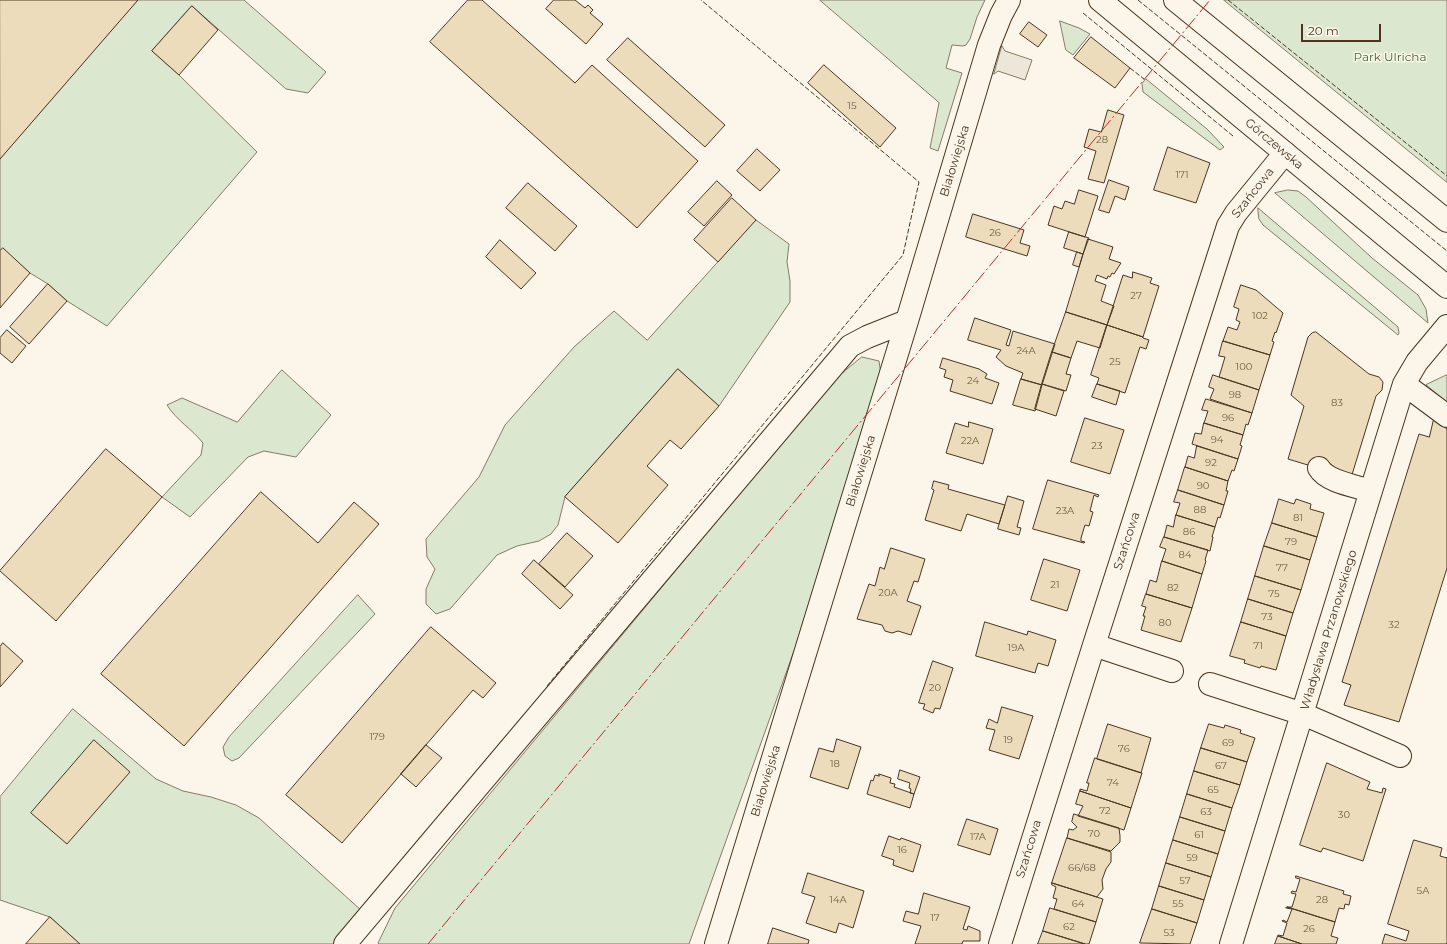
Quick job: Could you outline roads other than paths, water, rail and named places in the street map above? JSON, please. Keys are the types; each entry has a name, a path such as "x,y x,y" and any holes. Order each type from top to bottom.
{"street":[{"name":"Białowiejska","path":"716,944 907,321 989,45 1001,15 1009,0"},
{"name":"Górczewska","path":"1100,0 1447,287"},
{"path":"1175,0 1447,221"},
{"name":"Szańcowa","path":"1000,944 1228,226 1236,213 1285,153"},
{"path":"345,944 850,346 867,337 907,321"},
{"name":"Władysława Przanowskiego","path":"1231,944 1404,384 1417,362 1447,326"},
{"path":"1404,384 1447,416"},
{"path":"1319,468 1327,477 1371,491"},
{"path":"1094,645 1172,671"},
{"path":"1210,684 1303,714 1400,756"}],"park label":[{"name":"Park Ulricha","path":"1390,57"}]}
